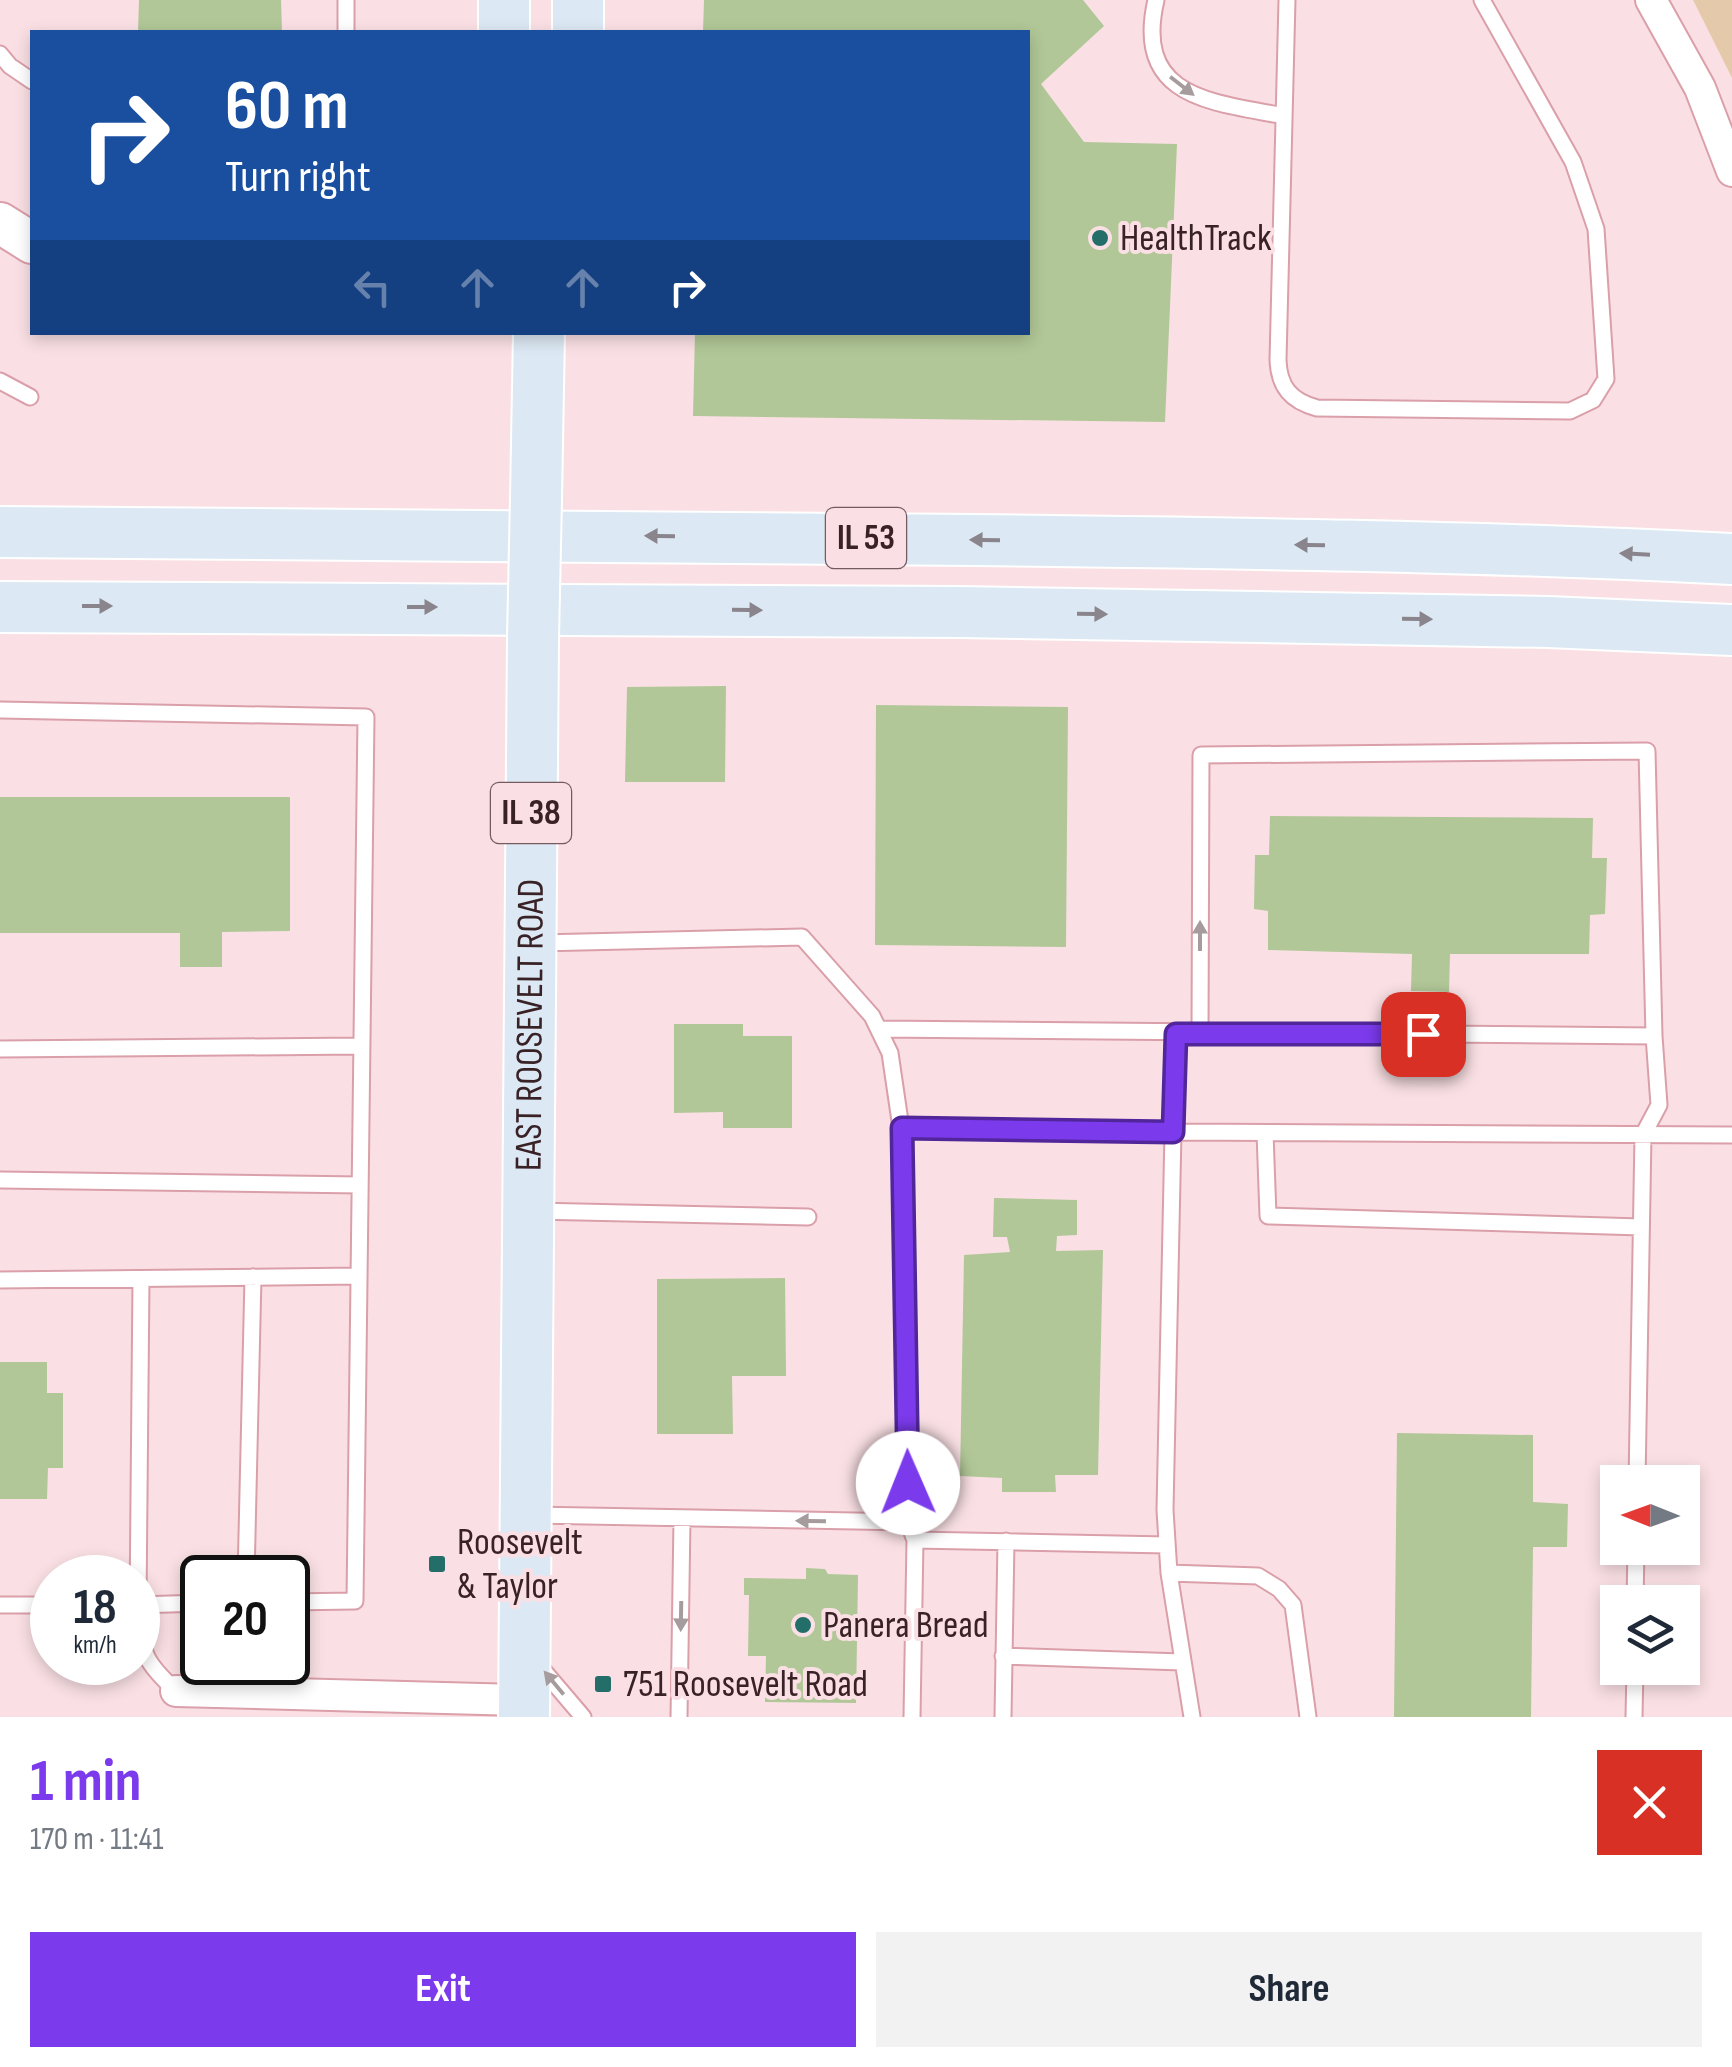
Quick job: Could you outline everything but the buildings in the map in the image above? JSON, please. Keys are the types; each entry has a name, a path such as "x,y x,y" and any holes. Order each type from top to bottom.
{"main road":[{"path":"504,0 504,30"},
{"path":"578,0 578,30"},
{"name":"EAST ROOSEVELT ROAD","path":"524,1708 532,639 539,335"},
{"name":"IL 53","path":"0,532 357,532 1244,544 1732,559"},
{"name":"IL 53","path":"0,606 979,612 1548,622 1732,630"}],"street":[{"path":"1651,0 1700,88 1732,171"},
{"path":"0,223 30,243"},
{"path":"176,1691 524,1708"}],"lane":[{"path":"346,0 346,30"},
{"path":"1156,0 1151,25 1154,49 1164,71 1180,88 1202,100 1284,116"},
{"path":"1287,0 1278,374 1292,398 1317,408 1558,412 1582,408 1593,400 1606,379 1596,229 1573,162 1482,0"},
{"path":"0,54 30,81"},
{"path":"0,382 30,397"},
{"path":"0,710 366,717 355,1601 310,1602"},
{"path":"1200,1034 1201,755 1647,751 1659,1105 1643,1135 1637,1465"},
{"path":"530,943 802,937 872,1016 890,1053 902,1128 908,1522 915,1540 912,1717"},
{"path":"878,1030 1654,1036"},
{"path":"1176,1034 1165,1490 1169,1573 1192,1717"},
{"path":"0,1049 361,1046"},
{"path":"902,1128 1732,1136"},
{"path":"1265,1132 1268,1216 1640,1227"},
{"path":"0,1180 360,1185"},
{"path":"529,1211 808,1217"},
{"path":"0,1280 358,1276"},
{"path":"247,1555 253,1278"},
{"path":"138,1555 141,1279"},
{"path":"528,1515 908,1522"},
{"path":"680,1717 682,1518"},
{"path":"915,1540 1167,1545"},
{"path":"1003,1717 1006,1541"},
{"path":"1169,1573 1258,1576 1280,1589 1293,1605 1308,1717"},
{"path":"0,1605 30,1605"},
{"path":"525,1648 583,1717"},
{"path":"1003,1656 1182,1662"},
{"path":"160,1676 176,1691"},
{"path":"1634,1685 1634,1717"}],"shaded area":[{"path":"1693,0 1732,0 1732,78"}],"place":[{"name":"HealthTrack","path":"1100,238"},
{"name":"Roosevelt & Taylor","path":"437,1564"},
{"name":"Panera Bread","path":"803,1625"},
{"name":"751 Roosevelt Road","path":"603,1684"}],"route":[{"path":"908,1483 902,1128 1173,1132 1176,1034 1423,1034"}]}
